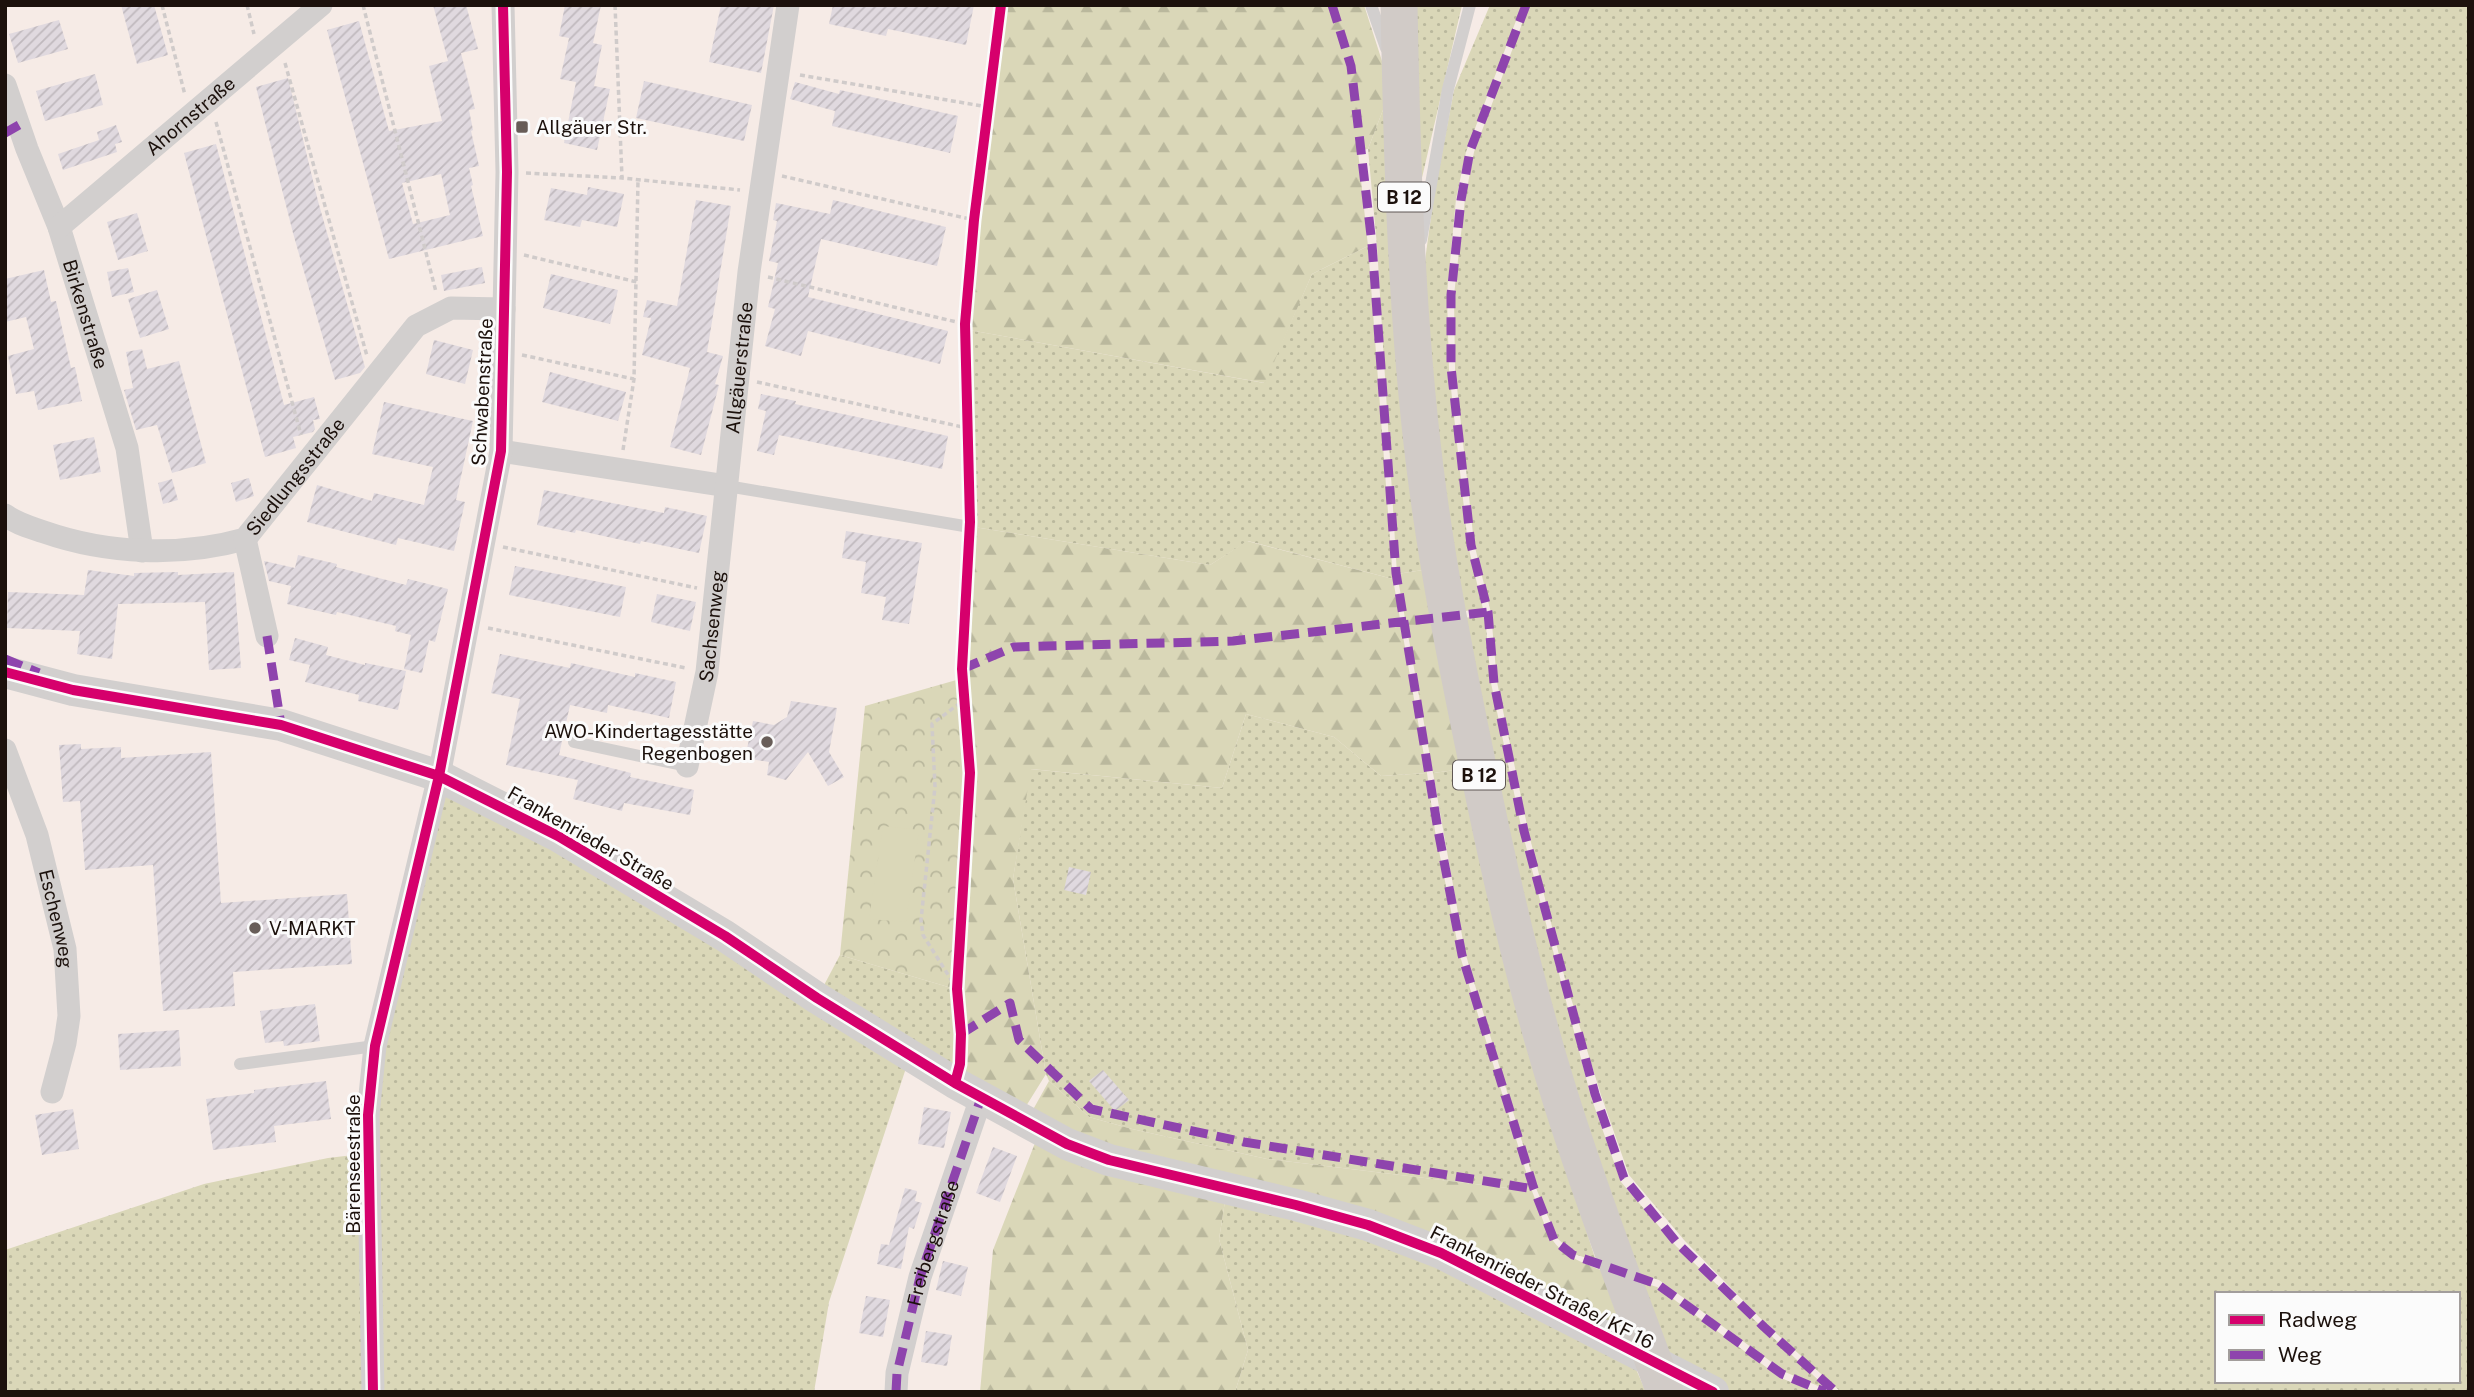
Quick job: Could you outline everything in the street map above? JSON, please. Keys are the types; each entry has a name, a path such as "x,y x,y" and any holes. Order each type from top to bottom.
{"main road":[{"name":"B 12","path":"1399,5 1409,302 1425,468 1447,618 1522,967 1606,1236 1665,1392"}],"street":[{"name":"Ahornstraße","path":"59,227 321,5"},
{"name":"Schwabenstraße","path":"439,776 501,451 507,172 503,5"},
{"name":"Allgäuerstraße","path":"727,486 749,272 788,5"},
{"name":"Birkenstraße","path":"5,85 12,129 59,227 127,447 142,551"},
{"name":"Siedlungsstraße","path":"5,515 14,522 75,543 142,551 196,549 245,539 416,326 451,308 504,309"},
{"path":"501,451 727,486"},
{"name":"Sachsenweg","path":"687,766 707,672 727,486"},
{"path":"245,539 267,636"},
{"name":"Frankenrieder Straße","path":"5,671 73,690 281,725 439,776 558,836 725,936 817,998 981,1098 1067,1144 1109,1160"},
{"name":"Eschenweg","path":"5,750 37,835 65,950 69,1016 52,1092"},
{"name":"Bärenseestraße","path":"373,1392 368,1115 375,1046 439,776"},
{"name":"Freibergstraße","path":"896,1392 897,1373 920,1277 981,1098"},
{"name":"Frankenrieder Straße/ KF 16","path":"1109,1160 1368,1225 1441,1253 1713,1392"}],"lane":[{"path":"1371,5 1401,91"},
{"path":"1409,302 1448,89 1470,5"},
{"path":"727,486 970,527"},
{"path":"574,742 687,766"},
{"path":"240,1064 375,1046"}],"path":[{"path":"162,5 191,115"},
{"path":"247,5 260,57"},
{"path":"363,5 441,313"},
{"path":"615,5 622,178"},
{"path":"279,41 373,379"},
{"path":"777,71 988,107"},
{"path":"209,100 308,462"},
{"path":"507,172 638,180 762,182 974,220"},
{"path":"621,469 634,379 638,180"},
{"path":"505,251 637,282"},
{"path":"749,272 965,324"},
{"path":"503,350 634,379"},
{"path":"738,377 967,428"},
{"path":"484,543 716,592"},
{"path":"468,624 707,672"},
{"path":"957,989 923,935 921,920 935,787 932,724 964,699"}],"green space":[{"path":"1006,5 1364,5 1391,89 1368,149 1358,151 1368,246 1312,274 1265,383 969,330 978,220"},
{"path":"1409,5 1462,5 1415,208"},
{"path":"1490,5 1522,5 1466,152 1456,199 1447,294 1449,370 1468,545 1483,609 1456,612 1423,275 1434,195 1454,90"},
{"path":"1529,5 2469,5 2469,1392 1841,1392 1767,1325 1684,1240 1629,1175 1565,979 1528,830 1497,682 1491,613 1474,543 1455,369 1454,295 1465,199 1474,152"},
{"path":"1391,89 1423,570 1397,574 1377,246 1368,149"},
{"path":"1368,246 1393,579 1248,541 1210,565 974,527 969,330 1264,383 1312,274"},
{"path":"974,527 1210,565 1247,541 1393,579 1427,773 1381,776 1334,737 1246,714 1222,788 1031,769 1013,879 1046,1074 1023,1111 961,1072 964,1035 960,989 972,773 965,678"},
{"path":"1423,570 1463,769 1433,773 1397,574"},
{"path":"1485,615 1491,683 1522,831 1591,1097 1621,1182 1676,1246 1830,1391 1785,1372 1659,1280 1636,1273 1572,1100 1457,619"},
{"path":"960,679 967,774 955,989 840,955 865,706"},
{"path":"1246,714 1334,737 1381,776 1427,773 1435,831 1460,956 1532,1191 1267,1159 1132,1129 1089,1117 1049,1081 1013,879 1030,769 1222,788"},
{"path":"1463,769 1546,1104 1596,1261 1574,1254 1557,1238 1536,1188 1465,952 1433,773"},
{"path":"440,785 554,844 907,1065 829,1302 814,1392 377,1392 374,1153 382,1046"},
{"path":"883,826 919,830 906,922 869,919"},
{"path":"840,955 955,989 959,1035 955,1068 823,987"},
{"path":"1049,1081 1089,1117 1132,1129 1267,1159 1532,1191 1554,1241 1571,1256 1601,1270 1627,1343 1598,1327 1030,1115"},
{"path":"1037,1138 1226,1195 1219,1239 1248,1350 1235,1392 980,1392 993,1250"},
{"path":"362,1154 368,1392 5,1392 5,1250 204,1184 328,1158"},
{"path":"1226,1195 1366,1232 1632,1360 1646,1392 1235,1392 1248,1350 1219,1239"},
{"path":"1638,1281 1657,1287 1781,1378 1815,1392 1729,1392 1670,1363"}],"building":[{"path":"121,5 154,5 168,55 137,64"},
{"path":"433,5 466,5 478,49 461,53 475,109 469,110 479,166 469,168 483,236 389,259 327,30 359,21 389,131 442,121 429,66 448,61","holes":["441,174 450,215 413,224 402,183"]},
{"path":"565,5 601,5 593,43 602,45 594,86 610,89 597,150 564,143 576,82 560,79 569,38 559,36"},
{"path":"721,5 774,5 761,73 709,62"},
{"path":"833,5 974,5 966,45 888,29 886,36 829,24"},
{"path":"59,20 68,49 18,63 9,34"},
{"path":"95,74 103,105 45,121 36,91"},
{"path":"288,78 318,201 365,367 360,373 335,380 293,233 256,87"},
{"path":"644,81 752,105 744,141 636,118"},
{"path":"795,82 839,94 840,90 958,116 950,153 832,126 835,111 790,99"},
{"path":"116,125 122,142 115,144 117,152 63,170 58,154 99,140 97,132"},
{"path":"216,144 284,405 314,397 320,419 313,420 313,432 293,437 296,448 265,457 184,153"},
{"path":"588,187 624,194 617,227 582,220 580,227 544,220 551,188 587,195"},
{"path":"696,200 731,206 707,352 723,356 715,384 719,385 701,455 670,447 690,368 642,355 651,318 643,317 647,300 677,306"},
{"path":"833,200 946,227 937,266 821,239 808,297 948,331 940,364 808,331 801,356 765,346 775,309 768,307 778,263 769,261 777,221 773,220 776,203 830,214"},
{"path":"137,213 148,251 118,260 107,222"},
{"path":"482,267 485,283 444,291 441,275"},
{"path":"128,268 134,292 112,297 107,272"},
{"path":"44,270 51,302 56,301 71,368 75,367 82,401 38,410 34,391 16,394 8,356 34,349 26,317 5,322 5,279"},
{"path":"551,274 618,290 610,324 543,308"},
{"path":"157,290 169,329 140,338 128,299"},
{"path":"434,340 473,350 465,384 426,374"},
{"path":"142,349 147,369 179,361 206,463 172,473 157,425 136,430 124,390 133,388 126,352"},
{"path":"550,372 626,392 618,421 542,402"},
{"path":"761,394 796,401 795,404 948,436 942,469 779,435 774,455 757,451 766,411 758,409"},
{"path":"384,402 473,421 456,500 465,502 454,551 398,538 396,545 307,522 317,485 372,501 374,493 424,505 433,467 372,454"},
{"path":"94,437 101,472 60,480 53,445"},
{"path":"249,478 254,496 236,502 231,483"},
{"path":"172,479 178,500 163,504 158,483"},
{"path":"544,490 664,513 665,507 707,516 699,553 537,525"},
{"path":"846,531 922,543 909,624 882,620 886,597 861,593 866,562 842,558"},
{"path":"298,555 406,585 408,579 448,589 435,642 429,640 422,673 404,669 411,635 395,631 396,626 287,604 291,586 269,581 264,561 295,568"},
{"path":"515,566 626,587 620,617 509,595"},
{"path":"88,570 134,576 134,573 178,572 178,575 234,572 241,668 209,670 205,602 118,604 112,659 77,654 80,631 7,628 8,592 84,595"},
{"path":"657,594 696,602 690,631 651,622"},
{"path":"295,638 328,647 326,655 365,665 406,671 398,710 358,701 359,695 305,682 310,665 289,660"},
{"path":"500,654 570,668 571,663 635,677 635,673 676,682 669,718 608,705 607,713 570,705 559,755 631,773 630,777 694,790 690,815 624,803 622,811 573,799 578,780 506,765 520,699 491,693"},
{"path":"791,701 837,708 829,752 844,777 828,786 808,752 786,780 767,775 769,762 745,758 753,721 774,725 787,717"},
{"path":"81,744 81,749 121,747 121,758 211,752 221,903 347,894 352,964 233,972 235,1006 163,1011 153,865 85,870 80,801 63,802 59,745"},
{"path":"1069,867 1091,872 1086,895 1064,890"},
{"path":"315,1004 320,1041 284,1046 283,1041 265,1043 260,1011"},
{"path":"179,1030 181,1066 120,1070 118,1034"},
{"path":"1103,1070 1129,1100 1115,1111 1089,1081"},
{"path":"326,1081 331,1119 274,1126 276,1142 213,1150 206,1099"},
{"path":"924,1107 951,1112 944,1148 918,1144"},
{"path":"73,1109 79,1149 42,1155 35,1115"},
{"path":"993,1147 1017,1156 1000,1202 976,1193"},
{"path":"905,1188 917,1191 915,1201 922,1203 914,1229 909,1227 901,1269 877,1264 881,1244 889,1245"},
{"path":"943,1261 968,1267 961,1296 936,1290"},
{"path":"866,1296 890,1300 883,1337 859,1333"},
{"path":"926,1331 952,1335 947,1366 921,1362"}],"marked path":[{"path":"1332,5 1351,66 1372,244 1396,573 1438,830 1462,955 1534,1189 1554,1240 1573,1255 1657,1284 1782,1374 1825,1392"},
{"path":"1526,5 1470,151 1461,200 1451,295 1451,367 1471,545 1488,612 1494,683 1524,831 1595,1094 1624,1178 1677,1243 1836,1392"},
{"path":"5,133 19,125"},
{"path":"962,669 1014,647 1233,641 1488,612"},
{"path":"267,636 281,725"},
{"path":"5,659 39,673"},
{"path":"961,1034 1010,1003 1019,1040 1091,1109 1244,1142 1534,1189"},
{"path":"896,1392 897,1373 920,1277 981,1098"}],"cycle path":[{"path":"373,1392 368,1115 375,1046 439,776 501,451 507,172 503,5"},
{"path":"955,1083 960,1064 961,1034 957,989 970,773 962,669 970,522 965,324 974,220 1001,5"},
{"path":"5,672 73,690 281,725 439,776 558,836 725,936 817,998 955,1083 1067,1144 1109,1160 1368,1225 1441,1253 1713,1392"}],"place":[{"name":"Allgäuer Str.","path":"522,127"},
{"name":"AWO-Kindertagesstätte Regenbogen","path":"767,742"},
{"name":"V-MARKT","path":"255,928"}]}
